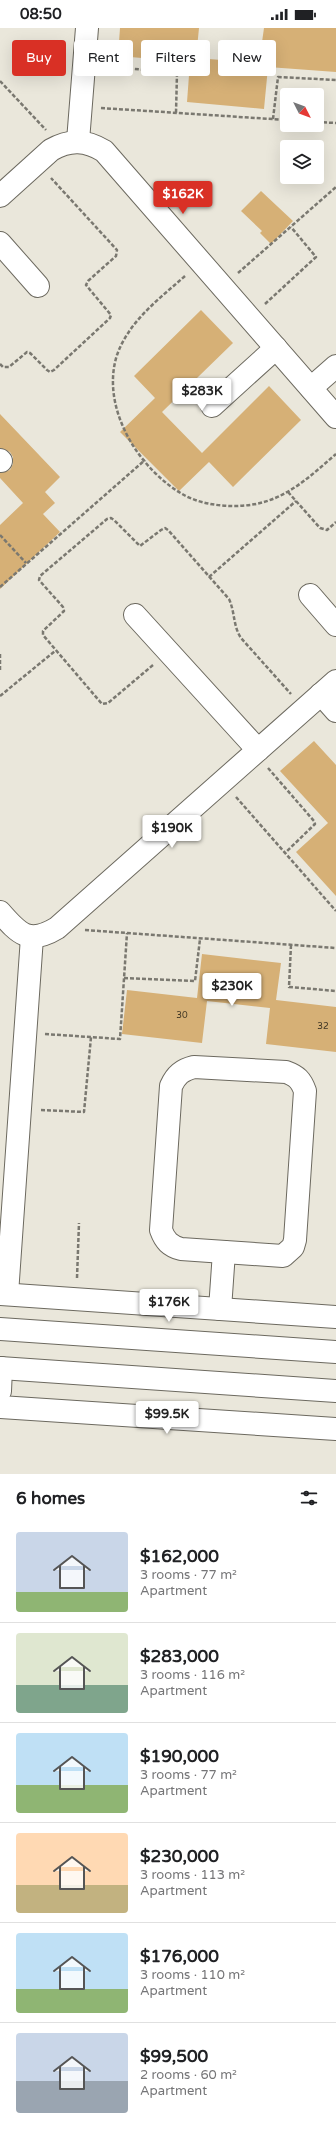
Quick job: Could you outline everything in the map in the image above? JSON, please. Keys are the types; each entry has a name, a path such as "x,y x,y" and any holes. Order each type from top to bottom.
{"street":[{"path":"86,40 87,28"},
{"path":"69,143 81,107 83,76"},
{"path":"0,196 37,163 69,143 92,144 104,151 336,417"},
{"path":"0,243 38,286"},
{"path":"212,406 276,348"},
{"path":"311,388 336,366"},
{"path":"310,595 336,625"},
{"path":"135,615 257,752"},
{"path":"0,912 19,932 32,937 44,936 57,928 329,688 336,711"},
{"path":"32,937 20,1109 4,1294 336,1317"},
{"path":"194,1067 286,1072 295,1076 302,1082 305,1091 293,1247 283,1256 224,1252 181,1249 172,1246 165,1239 161,1230 171,1086 176,1076 184,1070 194,1067"},
{"path":"220,1309 224,1252"},
{"path":"33,1331 35,1296"},
{"path":"0,1329 336,1352"},
{"path":"0,1391 1,1368 336,1391"},
{"path":"0,1407 336,1429"}],"path":[{"path":"133,68 175,71 179,74 176,113"},
{"path":"273,119 278,77 336,80"},
{"path":"0,81 69,143"},
{"path":"81,107 280,120"},
{"path":"324,122 336,123"},
{"path":"0,364 3,367 9,367 27,352 30,353 50,372 110,318 111,315 86,285 116,256 116,250 37,163"},
{"path":"223,287 336,187"},
{"path":"249,317 316,257 291,227"},
{"path":"201,262 148,308 129,330 117,356 112,384 116,412 127,438 163,480 185,495 210,504 237,506 257,503 288,492 336,454"},
{"path":"0,587 145,460"},
{"path":"288,492 323,530 327,530 336,522"},
{"path":"209,577 296,501"},
{"path":"0,535 26,563"},
{"path":"0,696 56,650"},
{"path":"0,654 0,671"},
{"path":"257,752 314,821 313,827 285,853"},
{"path":"223,782 336,911"},
{"path":"57,928 336,948"},
{"path":"25,1033 120,1039 127,933"},
{"path":"124,978 195,981 200,939"},
{"path":"291,945 289,986 336,991"},
{"path":"20,1109 84,1112 91,1038"},
{"path":"76,1299 79,1223"}],"building":[{"path":"120,28 199,28 198,40 141,40 141,58 133,57 133,40 119,40"},
{"path":"264,28 336,28 336,72 276,68 276,40 262,40"},
{"path":"210,59 218,60 218,76 267,76 264,109 187,102 189,76 210,76"},
{"path":"261,191 293,221 271,244 260,233 262,231 241,211"},
{"path":"201,310 233,343 162,412 202,453 269,386 301,420 233,487 209,462 179,491 120,432 155,398 134,376"},
{"path":"0,414 60,477 45,492 55,503 43,514 60,532 0,589 0,525 23,503 0,478 0,473 10,470 13,464 13,457 10,452 0,448"},
{"path":"314,741 336,765 336,896 296,852 328,823 280,771"},
{"path":"202,954 281,963 276,1000 336,1007 336,1052 266,1044 270,1008 207,1001 202,1043 122,1034 127,990 197,998"}]}
